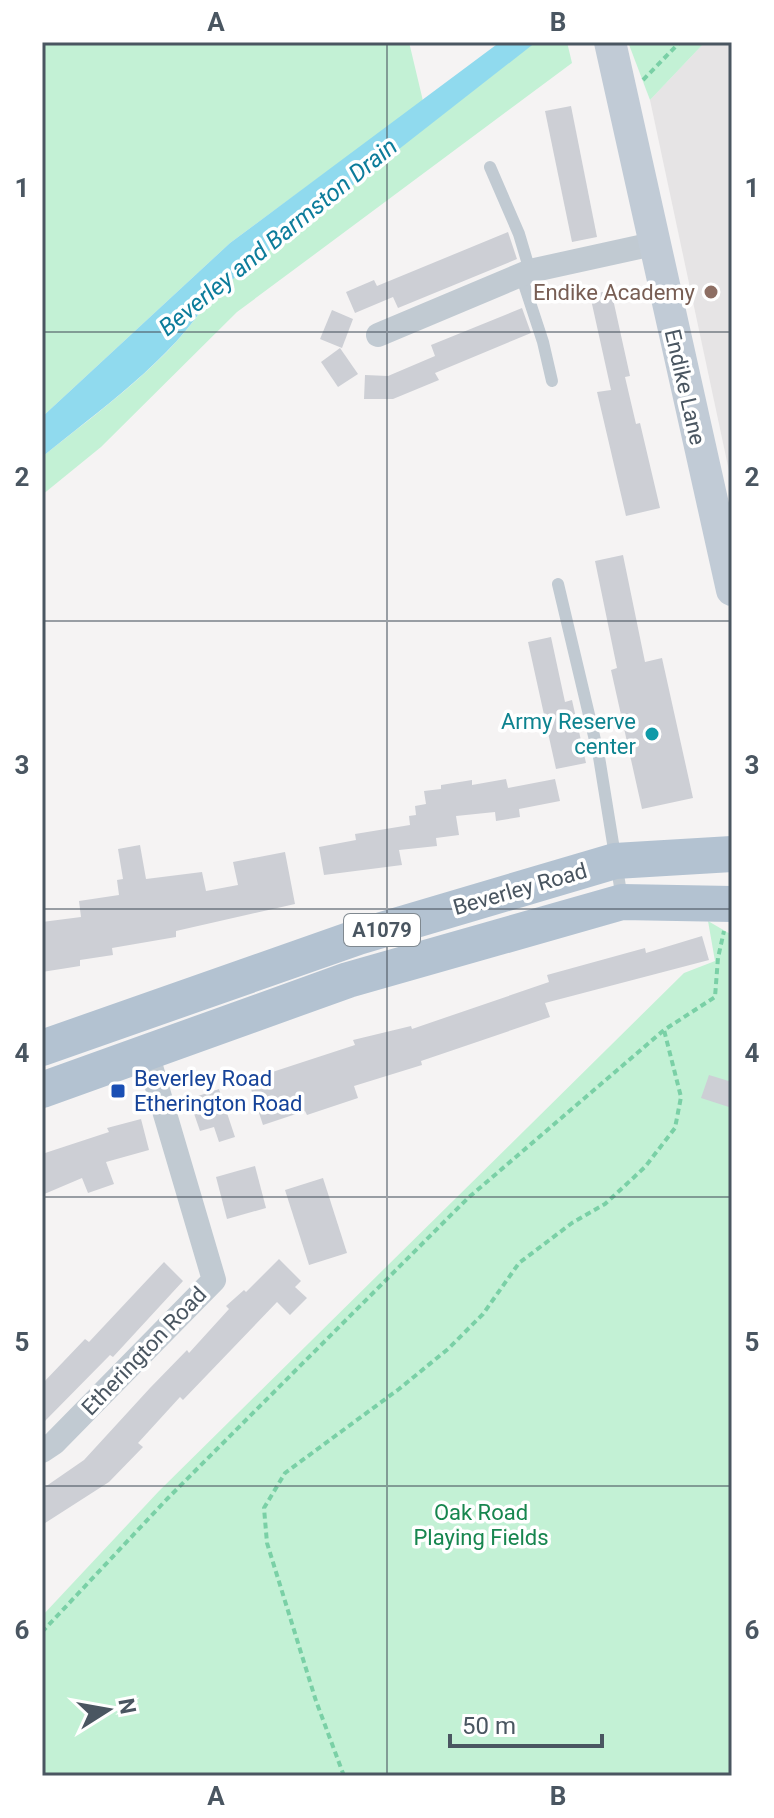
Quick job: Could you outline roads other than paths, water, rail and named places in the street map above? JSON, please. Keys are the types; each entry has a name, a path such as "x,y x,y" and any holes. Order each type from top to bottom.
{"main road":[{"name":"Beverley Road","path":"48,1046 358,937 615,861 732,854"},
{"name":"Beverley Road","path":"55,1085 348,980 622,902 728,917"},
{"path":"448,910 459,947"},
{"path":"218,986 231,1022"},
{"path":"48,1046 55,1085"}],"street":[{"name":"Endike Lane","path":"612,51 653,244 727,542 732,590"},
{"path":"378,335 526,273 653,244"},
{"name":"Etherington Road","path":"42,1451 54,1443 214,1280 147,1053"}],"lane":[{"path":"490,167 519,234 552,381"},
{"path":"558,584 599,757 622,902"}],"water":[{"name":"Beverley and Barmston Drain","path":"500,42 536,42 210,297 195,320 156,363 42,457 42,417 230,243"}],"place":[{"name":"Endike Academy","path":"711,292"},
{"name":"Army Reserve center","path":"652,734"},
{"name":"Beverley Road Etherington Road","path":"118,1091"}],"park label":[{"name":"Oak Road Playing Fields","path":"481,1524"}]}
